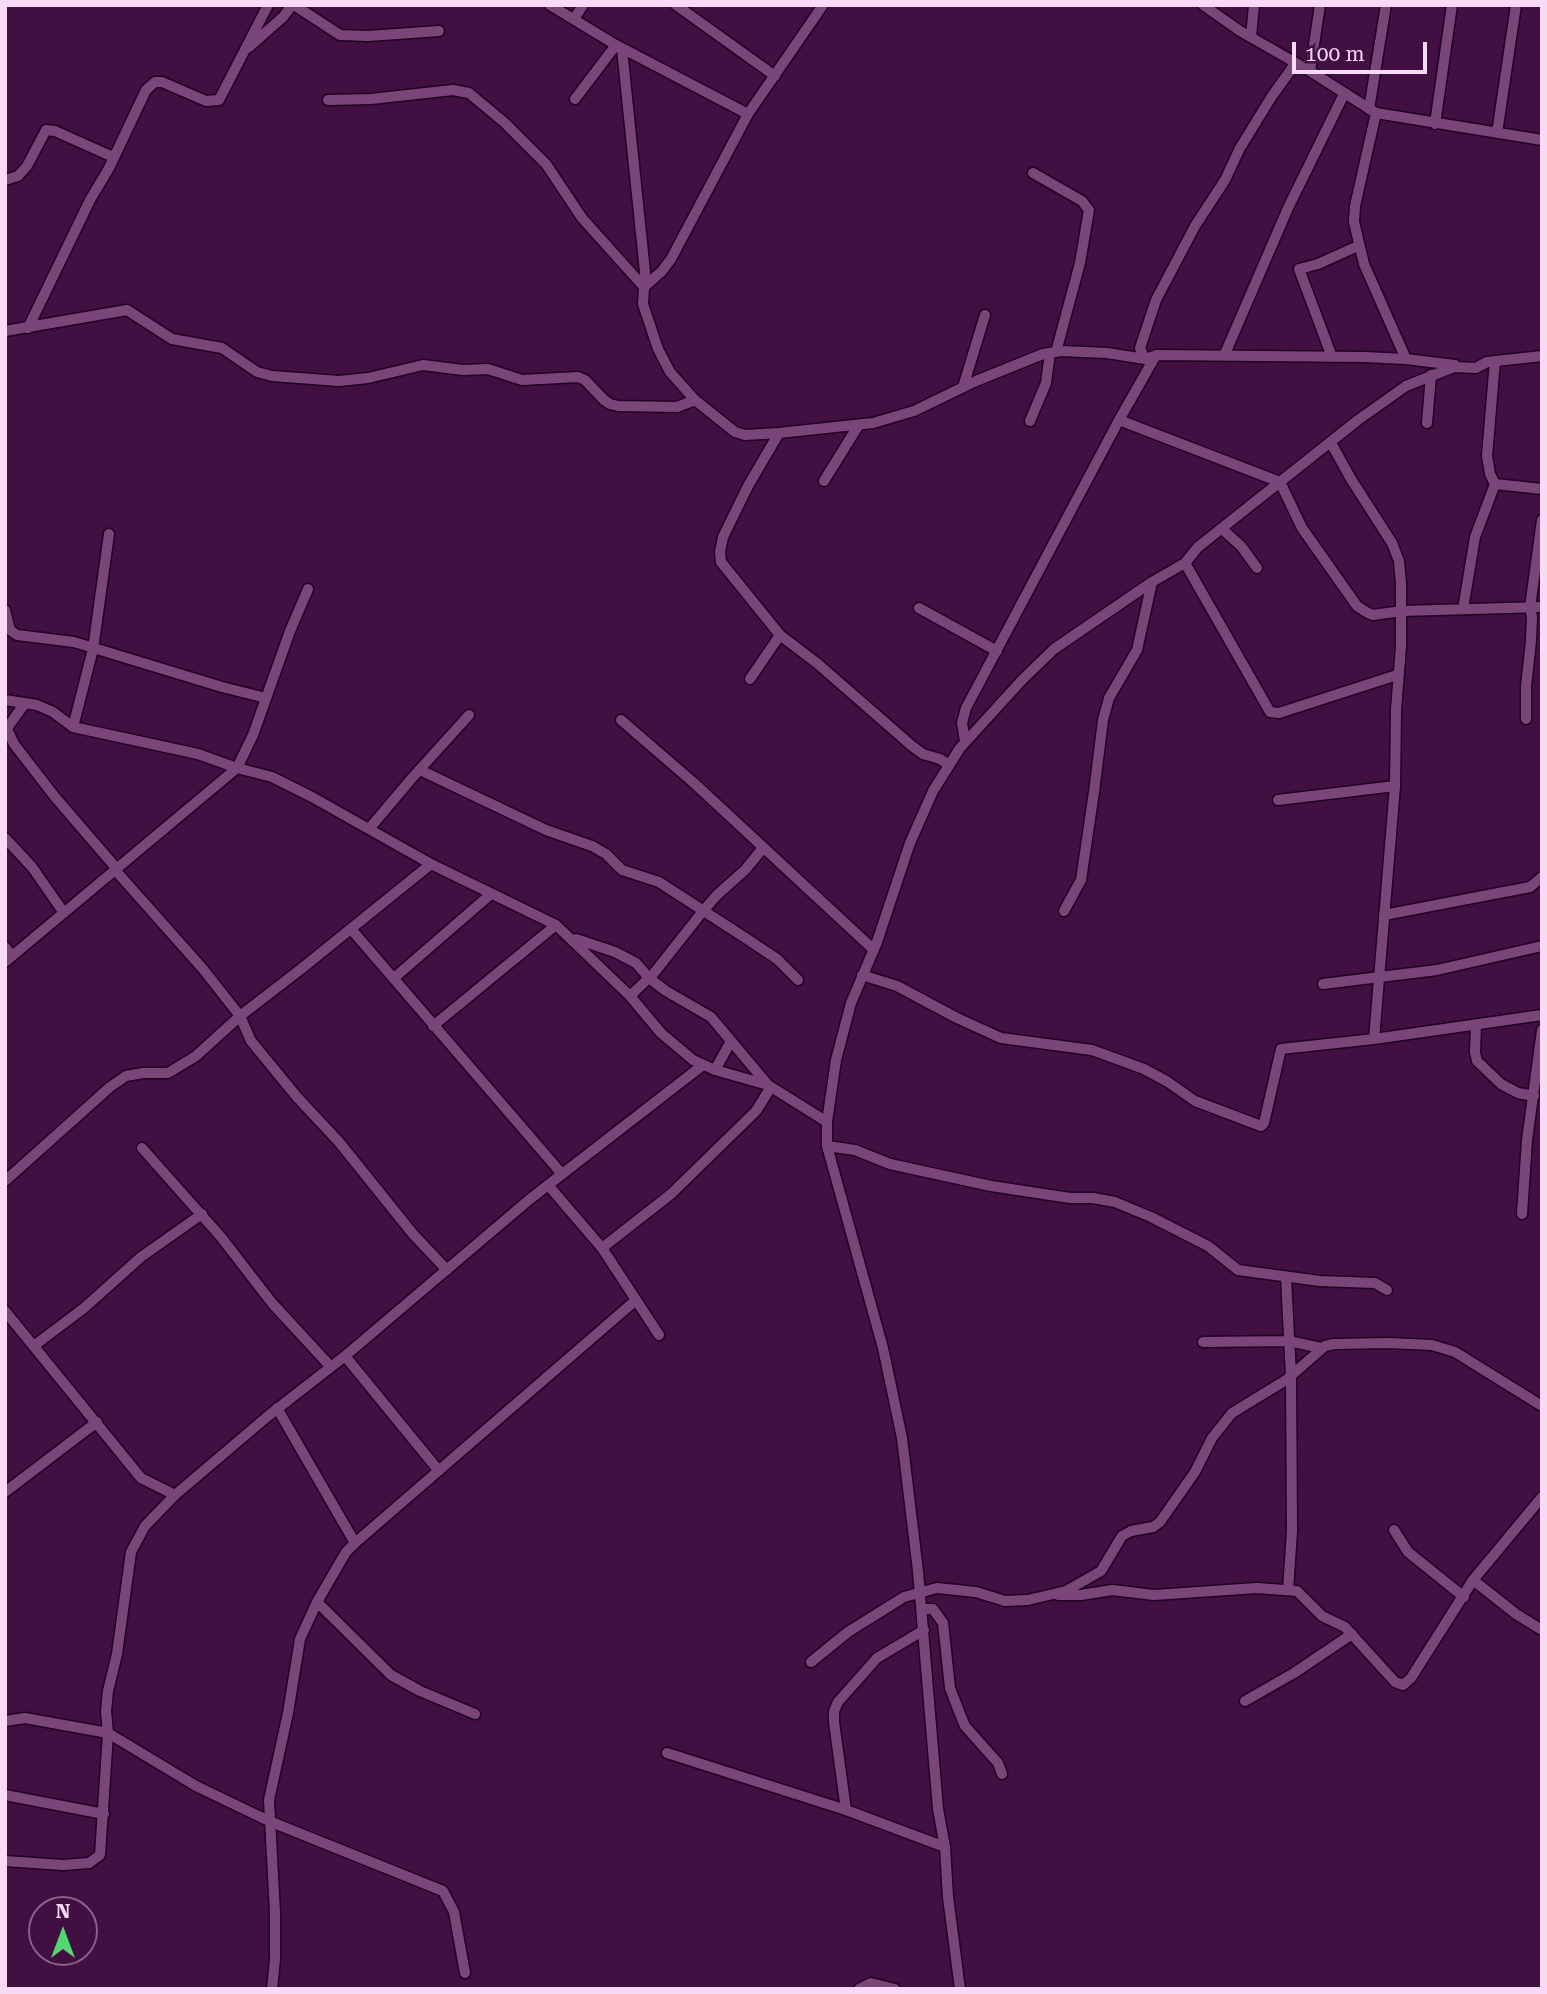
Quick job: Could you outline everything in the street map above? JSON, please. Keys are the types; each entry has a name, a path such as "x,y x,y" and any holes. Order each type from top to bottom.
{"street":[{"path":"28,328 150,85 162,82 206,101 219,100 268,5"},
{"path":"246,49 284,17 293,5 340,35 368,36 439,31"},
{"path":"550,5 619,47 748,114"},
{"path":"574,19 583,5"},
{"path":"676,5 775,76"},
{"path":"643,288 671,259 748,114 823,5"},
{"path":"1203,5 1373,111 1435,124 1542,140"},
{"path":"1251,37 1255,5"},
{"path":"1310,71 1320,5"},
{"path":"1386,5 1373,111 1354,222 1358,246 1406,359"},
{"path":"1435,124 1452,5"},
{"path":"1497,133 1516,5"},
{"path":"575,99 619,47"},
{"path":"619,47 645,272 643,304 663,361 695,400 735,432 745,435 858,425 914,411 963,387 1053,352 1107,353 1145,359 1157,355 1406,359 1476,368"},
{"path":"1145,359 1140,348 1156,300 1195,226 1225,180 1240,148 1272,96 1296,64"},
{"path":"328,100 371,99 453,90 469,93 513,130 546,164 583,218 643,288"},
{"path":"1224,356 1289,208 1344,94"},
{"path":"5,180 18,176 27,166 46,130 55,131 113,157"},
{"path":"1030,421 1046,383 1080,263 1089,210 1082,201 1033,173"},
{"path":"1332,357 1299,268 1318,264 1358,246"},
{"path":"5,331 127,310 172,339 222,348 257,372 272,376 339,381 368,378 423,365 463,370 488,369 523,380 578,377 585,380 610,404 677,407 695,400"},
{"path":"963,387 985,315"},
{"path":"965,741 963,716 1119,419 1157,355"},
{"path":"960,1989 948,1897 945,1847 938,1809 924,1630 905,1453 898,1412 865,1281 827,1146 827,1122 843,1030 862,975 874,950 921,816 949,765 965,741 1054,649 1152,582 1185,563 1198,547 1406,386 1454,367 1476,368 1487,362 1542,356"},
{"path":"1463,609 1475,537 1494,484 1487,456 1495,361"},
{"path":"1427,423 1431,375"},
{"path":"1119,419 1280,482 1302,528 1357,606 1373,615 1402,611 1542,607"},
{"path":"824,481 858,425"},
{"path":"779,433 748,486 723,537 721,562 780,635 818,664 912,746 949,765"},
{"path":"1331,443 1351,480 1392,543 1399,561 1402,611 1397,675 1395,786 1374,1039"},
{"path":"1494,484 1542,489"},
{"path":"1526,719 1526,687 1532,629 1530,607 1542,520"},
{"path":"1222,529 1241,546 1256,568"},
{"path":"73,727 93,649 109,534"},
{"path":"1185,563 1270,712 1279,713 1397,675"},
{"path":"1064,911 1081,880 1102,720 1109,698 1137,650 1152,582"},
{"path":"8,955 64,913 237,768 253,735 308,589"},
{"path":"919,608 997,651"},
{"path":"5,610 10,630 17,635 74,642 266,698"},
{"path":"750,679 780,635"},
{"path":"6,702 25,703 52,712 73,727 198,754 272,777 431,864 556,925 630,996 661,1033 678,1048 715,1070 770,1086 801,1103 827,1122"},
{"path":"25,703 6,730 14,744 55,797 240,1016 251,1041 297,1097 339,1142 413,1234 447,1270"},
{"path":"369,829 469,716"},
{"path":"621,720 874,950"},
{"path":"419,770 546,830 592,846 606,854 622,870 659,883 777,959 798,980"},
{"path":"1278,800 1395,786"},
{"path":"5,838 32,867 64,913"},
{"path":"630,996 673,952 717,895 746,870 763,848"},
{"path":"5,1181 110,1087 126,1076 168,1073 196,1056 240,1016 431,864"},
{"path":"1384,915 1530,887 1542,877"},
{"path":"394,978 491,894"},
{"path":"433,1026 556,925"},
{"path":"351,929 562,1174"},
{"path":"572,938 636,962 649,978 711,1017 770,1086"},
{"path":"1323,984 1437,970 1542,946"},
{"path":"862,975 897,986 1001,1038 1092,1050 1144,1069 1195,1101 1261,1126 1264,1124 1281,1049 1542,1015"},
{"path":"1476,1025 1477,1061 1501,1084 1518,1093 1534,1096"},
{"path":"1522,1214 1527,1140 1540,1072 1542,1030"},
{"path":"715,1070 730,1041"},
{"path":"5,1861 63,1865 95,1860 100,1855 108,1692 117,1654 131,1552 145,1526 175,1495 278,1408 345,1356 548,1185 703,1065"},
{"path":"602,1248 671,1194 756,1111 770,1086"},
{"path":"827,1146 855,1150 890,1164 991,1186 1115,1202 1208,1246 1238,1270 1320,1282 1375,1283 1387,1290"},
{"path":"142,1148 244,1264 272,1303 331,1367"},
{"path":"548,1185 602,1248 659,1335"},
{"path":"35,1345 83,1308 141,1257 202,1214"},
{"path":"1286,1277 1292,1376 1292,1521 1288,1590"},
{"path":"272,1989 275,1924 269,1821 272,1784 288,1713 300,1639 317,1602 346,1552 355,1543 636,1300"},
{"path":"5,1311 141,1478 175,1495"},
{"path":"1203,1342 1289,1341 1321,1348"},
{"path":"1056,1595 1101,1571 1122,1536 1131,1531 1153,1527 1160,1522 1195,1472 1212,1438 1232,1413 1292,1376 1321,1348 1334,1344 1432,1345 1455,1352 1542,1406"},
{"path":"345,1356 439,1471"},
{"path":"278,1408 355,1543"},
{"path":"5,1492 97,1422"},
{"path":"811,1662 848,1632 904,1597 937,1588 961,1589 1005,1601 1112,1590 1154,1595 1257,1588 1297,1591 1310,1601 1322,1616 1345,1627 1395,1682 1403,1685 1411,1678 1473,1580 1542,1497"},
{"path":"1394,1530 1408,1552 1464,1597"},
{"path":"1473,1580 1542,1630"},
{"path":"317,1602 391,1675 420,1691 475,1714"},
{"path":"922,1609 933,1609 943,1623 950,1688 960,1714 965,1726 998,1763 1002,1774"},
{"path":"846,1810 834,1711 838,1702 877,1658 924,1630"},
{"path":"1245,1701 1294,1673 1352,1634"},
{"path":"5,1721 25,1718 108,1733 196,1786 269,1821 443,1891 454,1912 465,1973"},
{"path":"667,1754 846,1810 945,1847"},
{"path":"5,1795 104,1814"},
{"path":"859,1989 871,1983 895,1989"}]}
